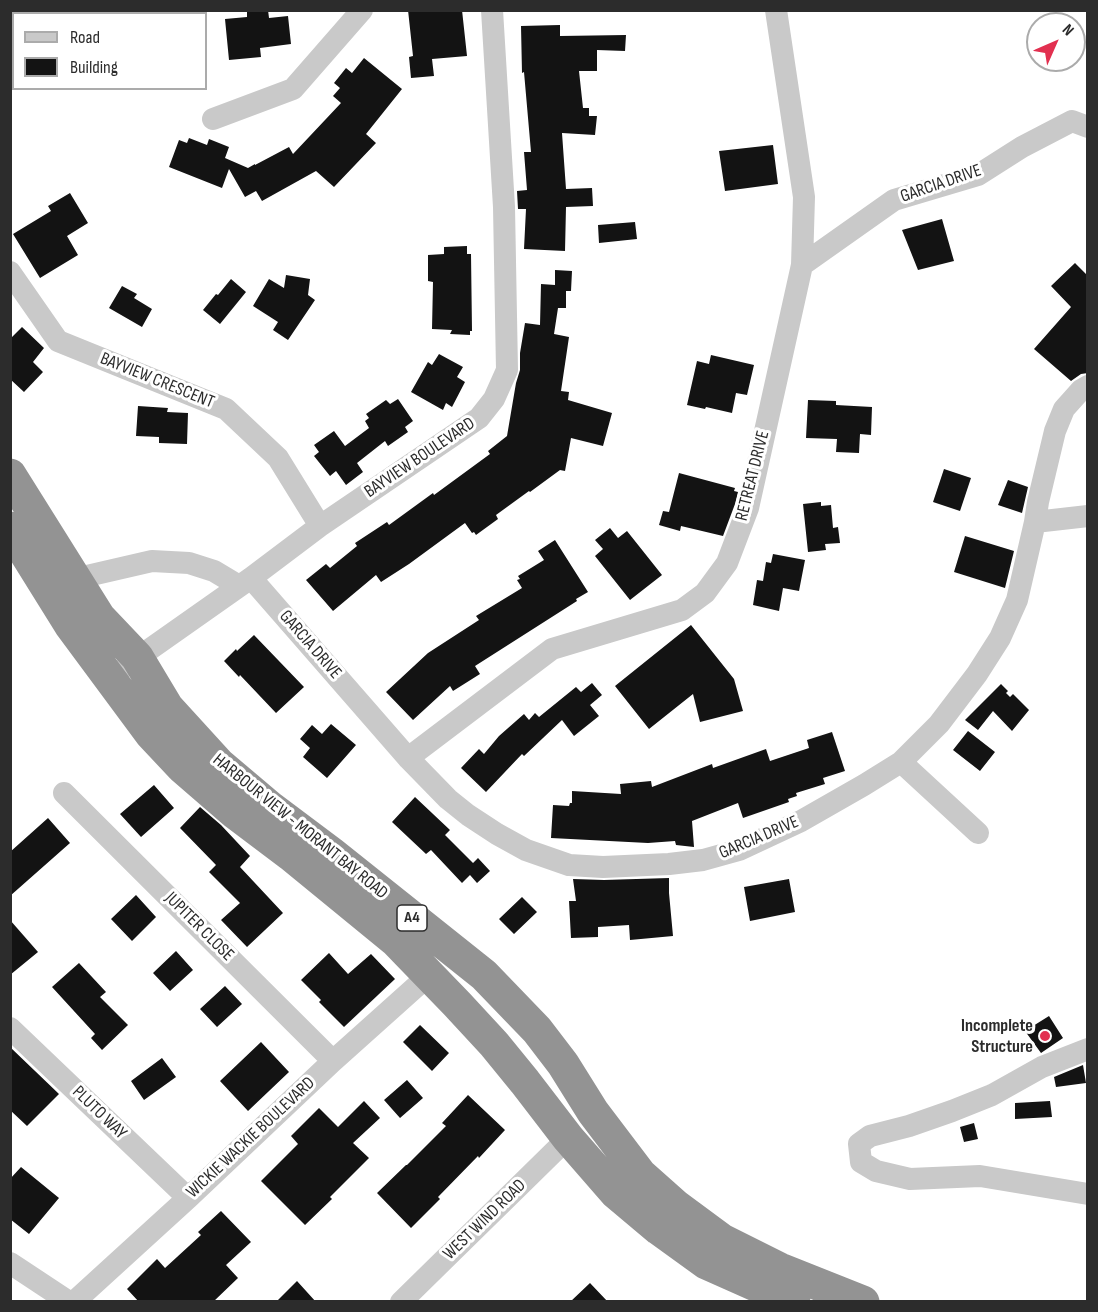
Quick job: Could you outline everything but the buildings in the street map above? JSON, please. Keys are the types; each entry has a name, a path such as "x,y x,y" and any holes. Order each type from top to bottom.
{"highway":[{"name":"HARBOUR VIEW - MORANT BAY ROAD","path":"10,474 99,617 137,657 167,707 219,764 484,975 537,1030 563,1064 593,1112 640,1174 676,1206 722,1240 780,1269 863,1302"},
{"name":"HARBOUR VIEW - MORANT BAY ROAD","path":"10,528 71,626 151,734 182,767 234,812 291,855 396,941 494,1044 568,1138 615,1192 659,1229 706,1263 794,1302"}],"street":[{"path":"213,119 293,89 362,10"},
{"name":"BAYVIEW BOULEVARD","path":"110,678 320,526 479,418 494,399 507,369 504,207 492,10"},
{"name":"RETREAT DRIVE","path":"408,758 552,649 682,610 705,593 727,563 748,508 802,265 804,197 776,10"},
{"name":"GARCIA DRIVE","path":"802,265 894,200 978,175 1022,147 1072,121 1088,127"},
{"name":"BAYVIEW CRESCENT","path":"10,272 58,341 226,409 278,458 320,526"},
{"name":"GARCIA DRIVE","path":"245,582 448,799 497,834 526,850 569,864 603,867 703,860 739,850 801,821 902,762 939,724 977,674 1000,638 1017,600 1055,431 1064,409 1081,390 1088,386"},
{"path":"1035,522 1088,516"},
{"path":"74,579 152,561 189,563 245,582"},
{"path":"902,762 978,833"},
{"name":"JUPITER CLOSE","path":"64,793 333,1061"},
{"name":"WICKIE WACKIE BOULEVARD","path":"10,1263 72,1302 429,975"},
{"name":"PLUTO WAY","path":"10,1028 188,1198"},
{"path":"1088,1049 1042,1067 992,1095 909,1126 870,1136 859,1144 861,1162 876,1171 910,1179 980,1176 1088,1194"},
{"name":"WEST WIND ROAD","path":"401,1302 568,1138"}],"place":[{"name":"Incomplete Structure","path":"1045,1036"}]}
